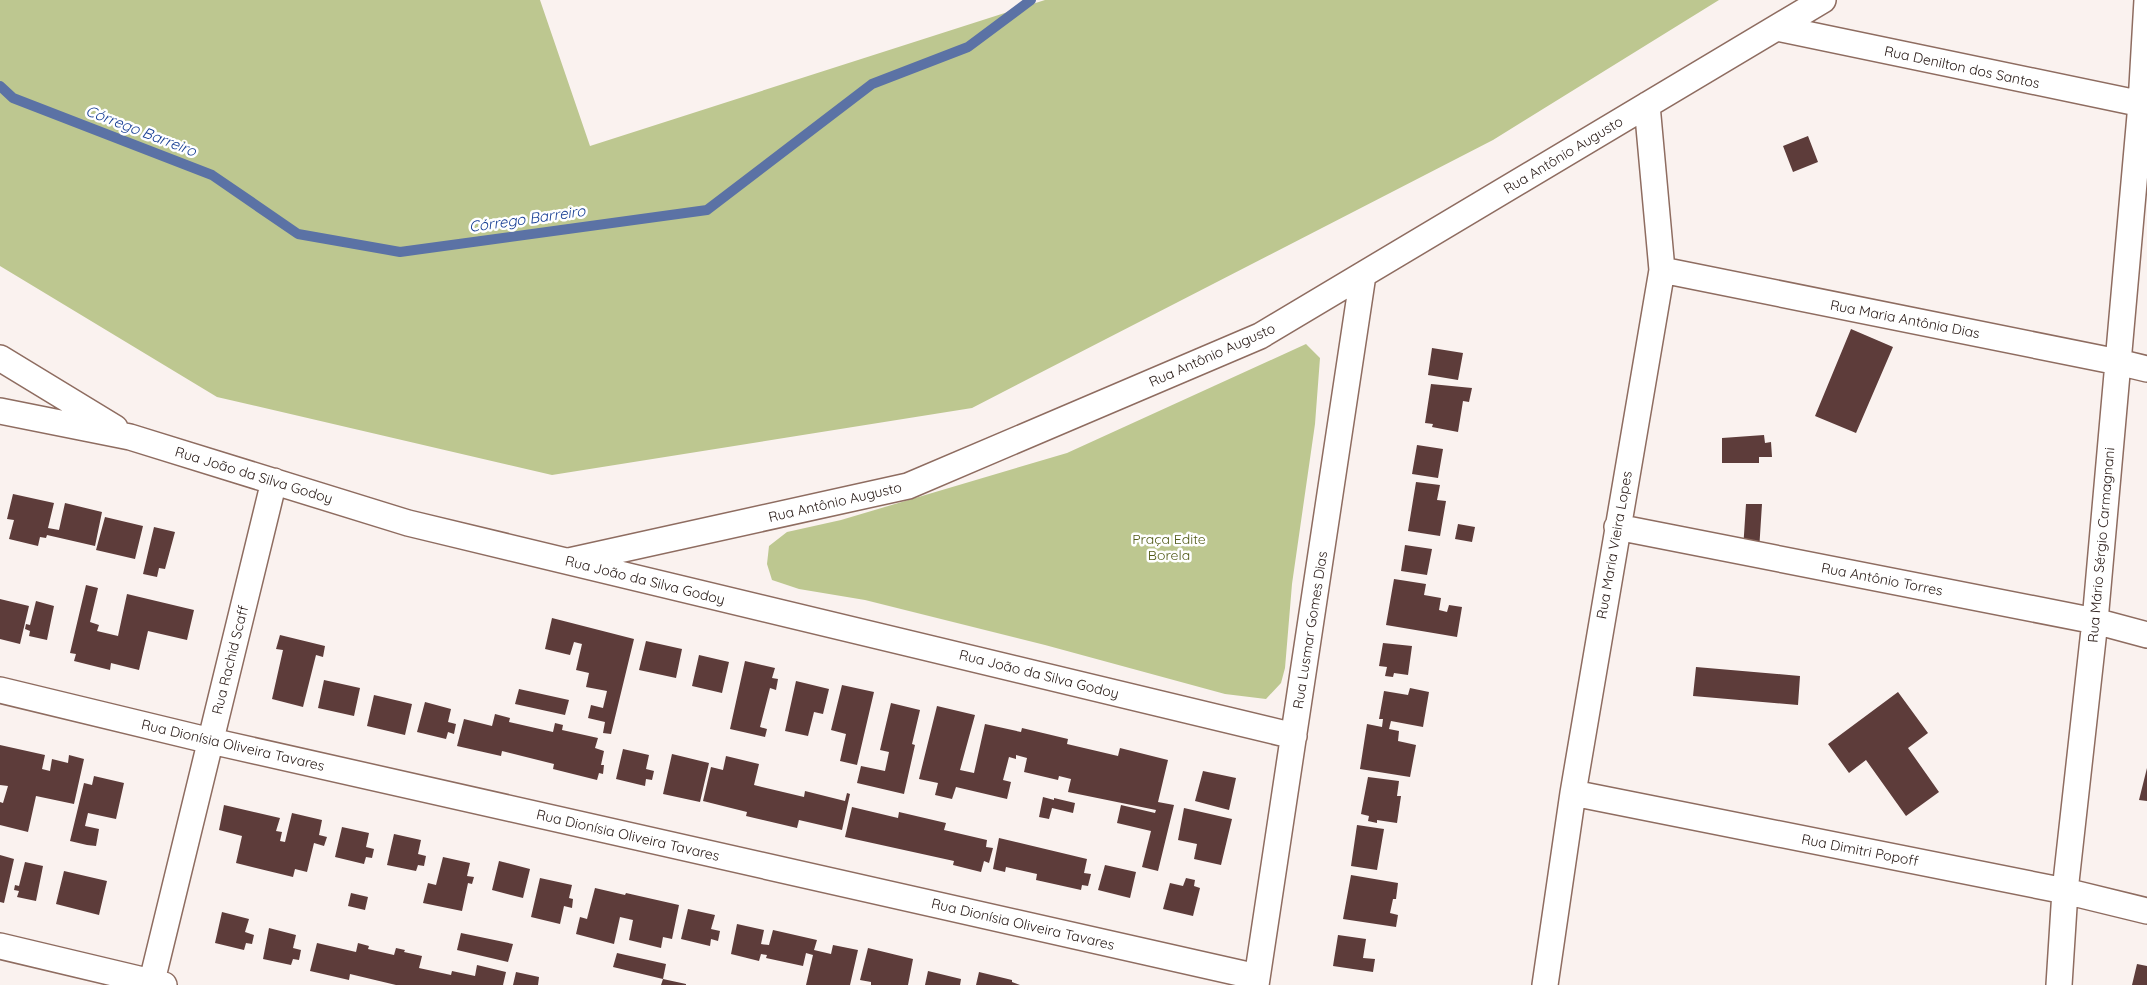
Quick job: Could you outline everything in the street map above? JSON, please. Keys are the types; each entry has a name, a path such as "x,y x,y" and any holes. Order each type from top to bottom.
{"street":[{"name":"Rua Antônio Augusto","path":"569,561 908,486 1260,336 1824,0"},
{"name":"Rua Mário Sérgio Carmagnani","path":"2059,985 2065,891 2094,621 2144,105 2147,0"},
{"name":"Rua Denilton dos Santos","path":"1777,28 2144,105"},
{"name":"Rua Maria Vieira Lopes","path":"1545,985 1573,793 1662,270 1647,105"},
{"name":"Rua Maria Antônia Dias","path":"1662,270 2147,369"},
{"name":"Rua Lusmar Gomes Dias","path":"1257,981 1363,275"},
{"path":"0,358 130,437"},
{"name":"Rua João da Silva Godoy","path":"0,411 130,437 408,523 1294,736"},
{"name":"Rua Rachid Scaff","path":"156,984 211,741 274,481"},
{"name":"Rua Antônio Torres","path":"1617,527 2094,621 2147,635"},
{"name":"Rua Dionísia Oliveira Tavares","path":"0,690 211,741 1257,981"},
{"name":"Rua Dimitri Popoff","path":"1573,793 2065,891 2147,911"},
{"path":"0,946 156,984"}],"green space":[{"path":"0,0 540,0 590,146 1045,0 1719,0 1493,140 972,408 552,475 217,397 0,266"},
{"name":"Praça Edite Borela","path":"1306,344 1320,358 1315,424 1292,584 1285,668 1281,683 1266,699 1225,694 1045,645 865,600 799,589 772,580 767,564 769,546 787,532 841,520 1067,453"}],"building":[{"path":"1808,136 1818,162 1793,172 1783,146"},
{"path":"1851,329 1893,347 1856,433 1815,416"},
{"path":"1432,348 1463,353 1458,380 1428,375"},
{"path":"1431,384 1472,388 1469,402 1463,401 1458,432 1432,427 1433,424 1425,423"},
{"path":"1764,435 1765,443 1771,442 1772,457 1759,457 1759,463 1722,463 1722,438"},
{"path":"1417,445 1443,449 1438,478 1412,474"},
{"path":"1416,482 1440,485 1437,500 1446,501 1440,536 1408,531"},
{"path":"13,494 54,503 48,528 59,530 65,503 102,512 95,546 47,535 46,538 40,537 38,546 9,539 14,520 7,519"},
{"path":"1746,504 1762,504 1759,551 1743,550"},
{"path":"105,517 143,526 135,559 96,550"},
{"path":"1458,524 1475,527 1472,542 1455,539"},
{"path":"154,527 175,532 165,569 159,568 157,577 143,574"},
{"path":"1405,545 1432,549 1427,575 1401,571"},
{"path":"1394,579 1426,584 1424,595 1441,598 1439,610 1447,612 1449,605 1462,607 1457,637 1386,625"},
{"path":"86,585 98,588 90,622 99,625 97,631 118,636 127,594 194,610 187,640 148,631 139,670 111,663 110,670 74,661 76,654 70,653"},
{"path":"0,599 29,606 20,644 0,639"},
{"path":"36,601 54,606 47,640 29,636 30,631 25,629 26,624 30,625"},
{"path":"552,618 634,639 611,734 603,733 605,722 588,718 591,705 603,708 607,691 586,687 589,673 576,670 582,644 574,642 570,655 545,649"},
{"path":"280,635 325,646 323,657 316,655 303,707 272,699 283,650 276,649"},
{"path":"646,641 682,649 676,678 639,670"},
{"path":"1383,643 1412,646 1408,675 1394,673 1393,677 1385,676 1387,667 1379,666"},
{"path":"699,655 729,662 722,693 692,686"},
{"path":"745,661 775,668 772,678 778,679 776,690 770,688 760,727 767,729 765,737 730,729"},
{"path":"1696,667 1800,676 1798,705 1693,696"},
{"path":"324,680 360,688 354,716 318,708"},
{"path":"796,681 829,689 823,714 814,712 808,736 785,731"},
{"path":"842,685 874,692 857,765 840,761 846,734 831,730"},
{"path":"1410,688 1429,692 1423,727 1391,721 1389,729 1399,731 1398,741 1416,745 1410,777 1360,769 1367,724 1382,727 1383,719 1379,719 1384,691 1408,695"},
{"path":"519,689 569,700 565,715 515,704"},
{"path":"1898,692 1928,733 1908,748 1939,792 1906,816 1866,760 1849,773 1828,744"},
{"path":"374,695 412,704 405,735 367,726"},
{"path":"425,702 451,709 448,722 456,724 454,734 448,732 446,739 417,732"},
{"path":"891,703 920,710 912,744 915,745 904,794 857,783 861,766 885,771 889,752 880,750"},
{"path":"937,706 975,715 960,770 974,773 985,724 1021,732 1022,728 1068,739 1067,744 1118,756 1120,748 1168,760 1158,802 1174,805 1158,871 1142,867 1151,831 1117,823 1121,805 1155,813 1156,810 1068,792 1071,779 1059,776 1058,780 1024,772 1027,758 1016,755 1016,759 1009,757 1003,780 1011,782 1007,799 956,787 952,799 935,795 938,783 919,779"},
{"path":"495,714 510,718 509,722 553,732 555,723 563,725 562,730 598,738 595,748 604,751 601,765 604,765 603,774 599,773 597,780 553,769 554,764 502,751 501,756 457,746 464,719 492,726"},
{"path":"0,745 45,755 42,769 50,771 52,759 68,763 69,755 84,759 74,804 36,796 28,832 0,825 0,802 3,803 8,786 0,785"},
{"path":"623,749 649,755 646,769 654,771 652,780 646,779 645,786 616,779"},
{"path":"672,754 709,763 700,802 663,794"},
{"path":"726,756 759,764 754,785 804,797 805,791 845,801 847,793 850,794 842,830 799,820 797,828 746,816 747,812 703,801 711,767 723,770"},
{"path":"2147,768 2147,801 2139,800"},
{"path":"1203,771 1236,778 1229,810 1195,801"},
{"path":"94,776 124,783 116,819 88,813 85,826 99,829 96,846 70,841 84,783 92,785"},
{"path":"1368,777 1399,781 1397,796 1401,796 1397,823 1377,820 1377,823 1368,821 1369,816 1361,814"},
{"path":"1043,797 1075,803 1073,813 1052,808 1049,819 1039,817"},
{"path":"224,805 280,818 276,831 282,832 280,841 285,842 292,813 322,820 319,835 327,837 324,846 314,843 307,872 295,869 293,877 236,863 242,836 219,830"},
{"path":"852,807 898,818 899,812 946,823 944,830 987,840 986,847 993,848 989,863 984,861 981,872 953,865 954,861 845,837"},
{"path":"1184,808 1232,819 1221,865 1194,859 1197,844 1178,840"},
{"path":"1357,825 1384,829 1377,870 1351,866"},
{"path":"342,827 369,833 366,847 374,849 372,858 366,857 364,864 335,857"},
{"path":"394,834 421,840 418,854 426,856 424,866 418,865 416,871 387,865"},
{"path":"999,838 1087,859 1084,873 1091,874 1088,886 1082,885 1081,890 1036,880 1037,874 1006,867 1005,872 993,869"},
{"path":"0,855 14,859 4,903 0,902"},
{"path":"443,857 470,863 467,876 474,877 472,884 468,883 462,911 423,903 428,883 436,885"},
{"path":"499,861 530,869 523,898 492,890"},
{"path":"25,862 43,866 36,901 17,897 19,891 14,890 15,885 19,886"},
{"path":"1105,865 1136,872 1130,898 1098,890"},
{"path":"64,871 107,881 99,915 56,904"},
{"path":"1351,875 1398,883 1396,899 1393,899 1390,913 1398,915 1396,927 1343,919"},
{"path":"540,878 572,885 569,898 573,899 572,908 564,906 560,924 531,917"},
{"path":"1186,878 1195,880 1194,886 1200,888 1193,916 1163,909 1170,883 1183,886"},
{"path":"595,888 679,905 672,939 663,937 661,948 629,940 633,920 620,917 614,944 576,934 580,917 587,919"},
{"path":"351,893 368,897 365,910 348,906"},
{"path":"688,909 715,915 711,929 720,931 718,941 711,939 710,946 681,939"},
{"path":"222,912 249,919 245,932 254,935 252,944 246,943 244,950 215,943"},
{"path":"737,924 764,930 761,944 769,945 773,930 817,940 814,950 831,954 833,945 858,950 850,985 806,985 813,955 806,953 803,966 766,958 767,955 761,954 759,961 731,954"},
{"path":"269,928 296,935 293,948 301,950 299,960 293,959 291,965 263,959"},
{"path":"461,933 513,944 508,962 457,950"},
{"path":"1338,935 1366,939 1363,958 1375,959 1373,972 1333,966"},
{"path":"317,943 356,952 358,943 369,946 368,949 394,955 396,948 405,950 404,952 422,956 419,968 451,975 452,971 475,976 477,965 506,972 503,985 396,985 350,974 349,980 310,971"},
{"path":"868,948 913,959 908,985 871,985 871,982 860,980"},
{"path":"617,953 666,964 663,979 613,967"},
{"path":"2137,964 2147,966 2147,985 2132,985"},
{"path":"928,971 961,979 960,985 925,985"},
{"path":"516,972 539,977 538,985 513,985"},
{"path":"979,972 1012,980 1012,982 1020,985 976,985"},
{"path":"663,979 686,984 686,985 661,985"}],"waterway":[{"name":"Córrego Barreiro","path":"0,86 13,98 212,175 298,234 400,252 707,210 872,84 968,47 1031,0"}]}
